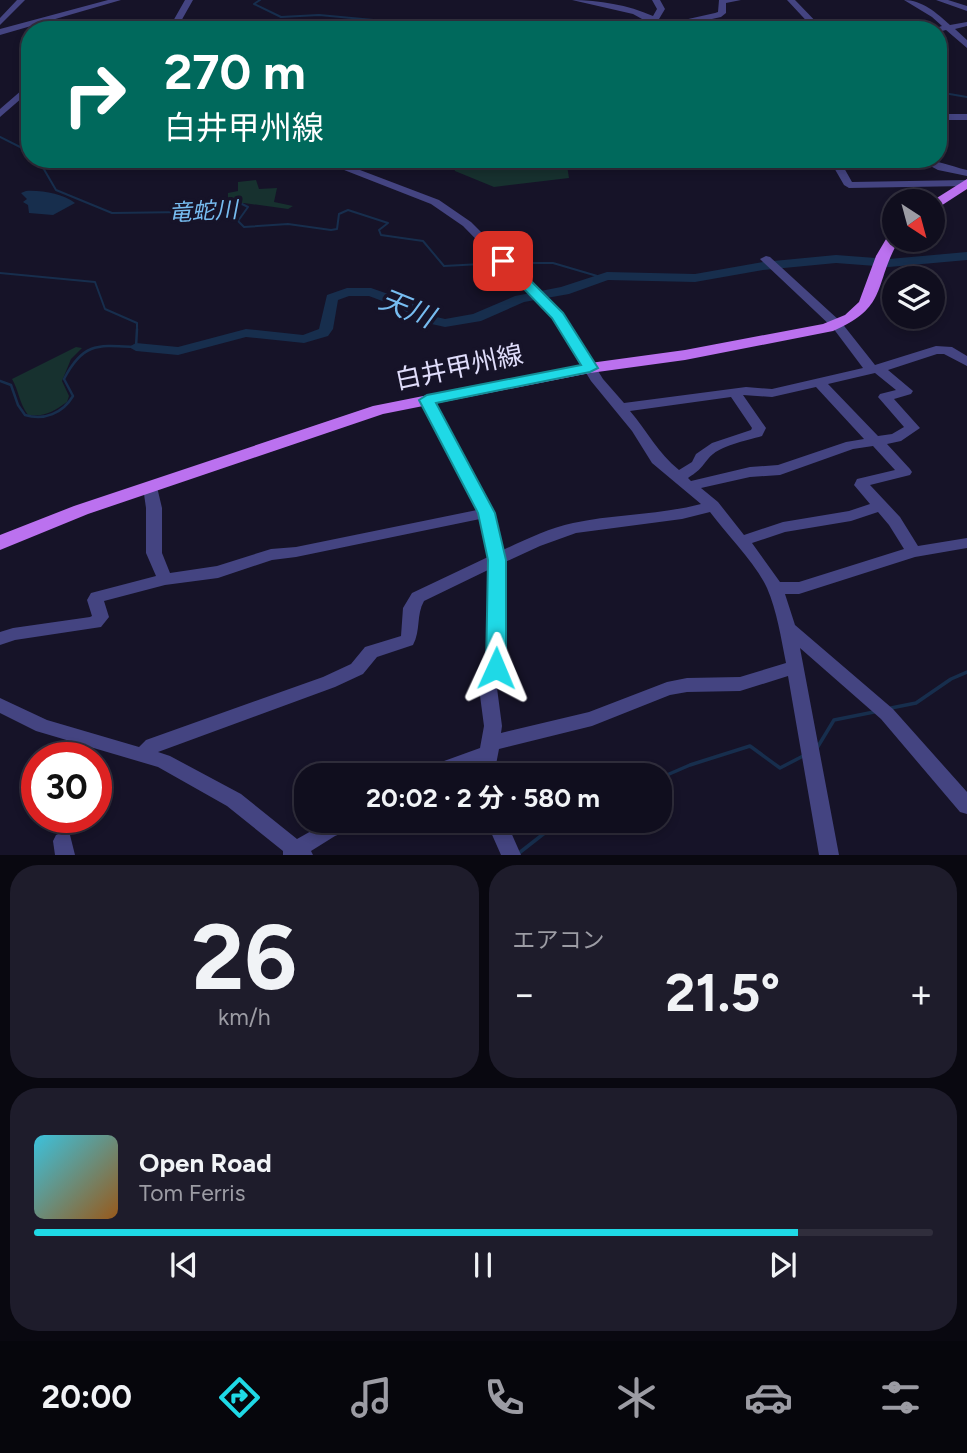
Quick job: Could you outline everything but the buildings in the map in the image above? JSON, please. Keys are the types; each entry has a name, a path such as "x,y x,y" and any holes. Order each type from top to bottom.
{"main road":[{"path":"945,199 967,183"},
{"name":"白井甲州線","path":"0,543 50,520 349,419 427,400 590,368 685,355 837,325 866,305 885,252"}],"street":[{"path":"0,23 21,0"},
{"path":"40,21 117,0"},
{"path":"177,21 189,0"},
{"path":"576,0 615,3 655,19 662,9 656,0"},
{"path":"696,21 722,13 722,1 737,0"},
{"path":"791,0 811,21"},
{"path":"908,0 942,21"},
{"path":"940,0 967,9"},
{"path":"967,24 948,26 955,37 967,46"},
{"path":"0,32 21,26"},
{"path":"0,114 21,94"},
{"path":"947,117 967,117"},
{"path":"344,168 449,209 539,297 572,336 590,368 638,429 657,460 713,506 742,541 775,588 788,628 829,855"},
{"path":"839,168 849,185 967,183"},
{"path":"942,168 967,173"},
{"path":"684,482 779,470 851,445 896,438 913,429 885,397 906,391 875,369 837,325 766,259"},
{"path":"620,408 735,393 772,393 875,369 936,350 947,350 967,362"},
{"path":"818,381 905,472 862,482 861,485 895,521 914,552"},
{"path":"684,482 699,464 701,457 718,446 757,433 759,428 735,393"},
{"path":"427,400 486,513 497,560 497,655 488,688 493,726 487,763"},
{"path":"150,487 154,508 154,553 165,579"},
{"path":"144,754 153,745 283,699 357,669 371,652 407,640 411,635 411,606 418,597 534,542 574,528 682,514 713,506"},
{"path":"742,541 783,527 851,516 879,506"},
{"path":"0,639 13,634 95,623 101,617 95,600 97,597 165,579 218,572 271,555 486,513"},
{"path":"775,588 799,588 914,552 967,543"},
{"path":"788,628 883,710 967,806"},
{"path":"456,763 490,748 592,719 667,689 687,685 740,684 795,667"},
{"path":"0,705 42,726 144,754 197,778 234,800 297,853 324,833"},
{"path":"501,833 509,851"}],"green space":[{"path":"454,168 567,168 569,178 494,187 455,171"},
{"path":"256,180 259,189 277,188 274,202 293,206 288,209 244,203 189,208 228,199 228,193 238,191 238,182"},
{"path":"76,347 82,348 71,359 62,381 69,396 67,402 49,413 28,415 12,379"}],"water":[{"path":"21,193 52,193 75,203 53,215 29,213 28,205 23,202 27,199"}],"waterway":[{"path":"260,0 254,4 281,17 319,15 384,21"},
{"path":"947,94 967,97"},
{"name":"竜蛇川","path":"0,137 21,148"},
{"name":"竜蛇川","path":"43,168 56,190 112,213 186,212 242,204 248,207 238,221 244,227 288,224 331,230 337,229 339,214 348,210 388,223 379,230 381,235 423,241 444,266 500,263"},
{"name":"天川","path":"136,347 178,351 246,333 304,339 323,333 332,298 347,292 371,292 406,305 423,318 445,323 476,318 520,299 564,291 607,276 695,278 763,266 836,259 889,263 967,256"},
{"name":"竜蛇川","path":"510,263 553,263 604,278"},
{"name":"天川","path":"0,273 95,282 105,309 137,323 137,329"},
{"path":"0,381 11,385 18,405 25,415 39,417 52,414 64,407 73,396 64,379 78,358 85,352 102,346 136,347 137,329"},
{"path":"891,708 916,703 951,679 967,672"},
{"path":"817,748 834,720 874,712"},
{"path":"672,773 750,746 780,768 805,755"},
{"path":"519,853 545,833"}],"route":[{"path":"496,668 497,560 486,513 427,400 590,368 558,316 503,261"}]}
